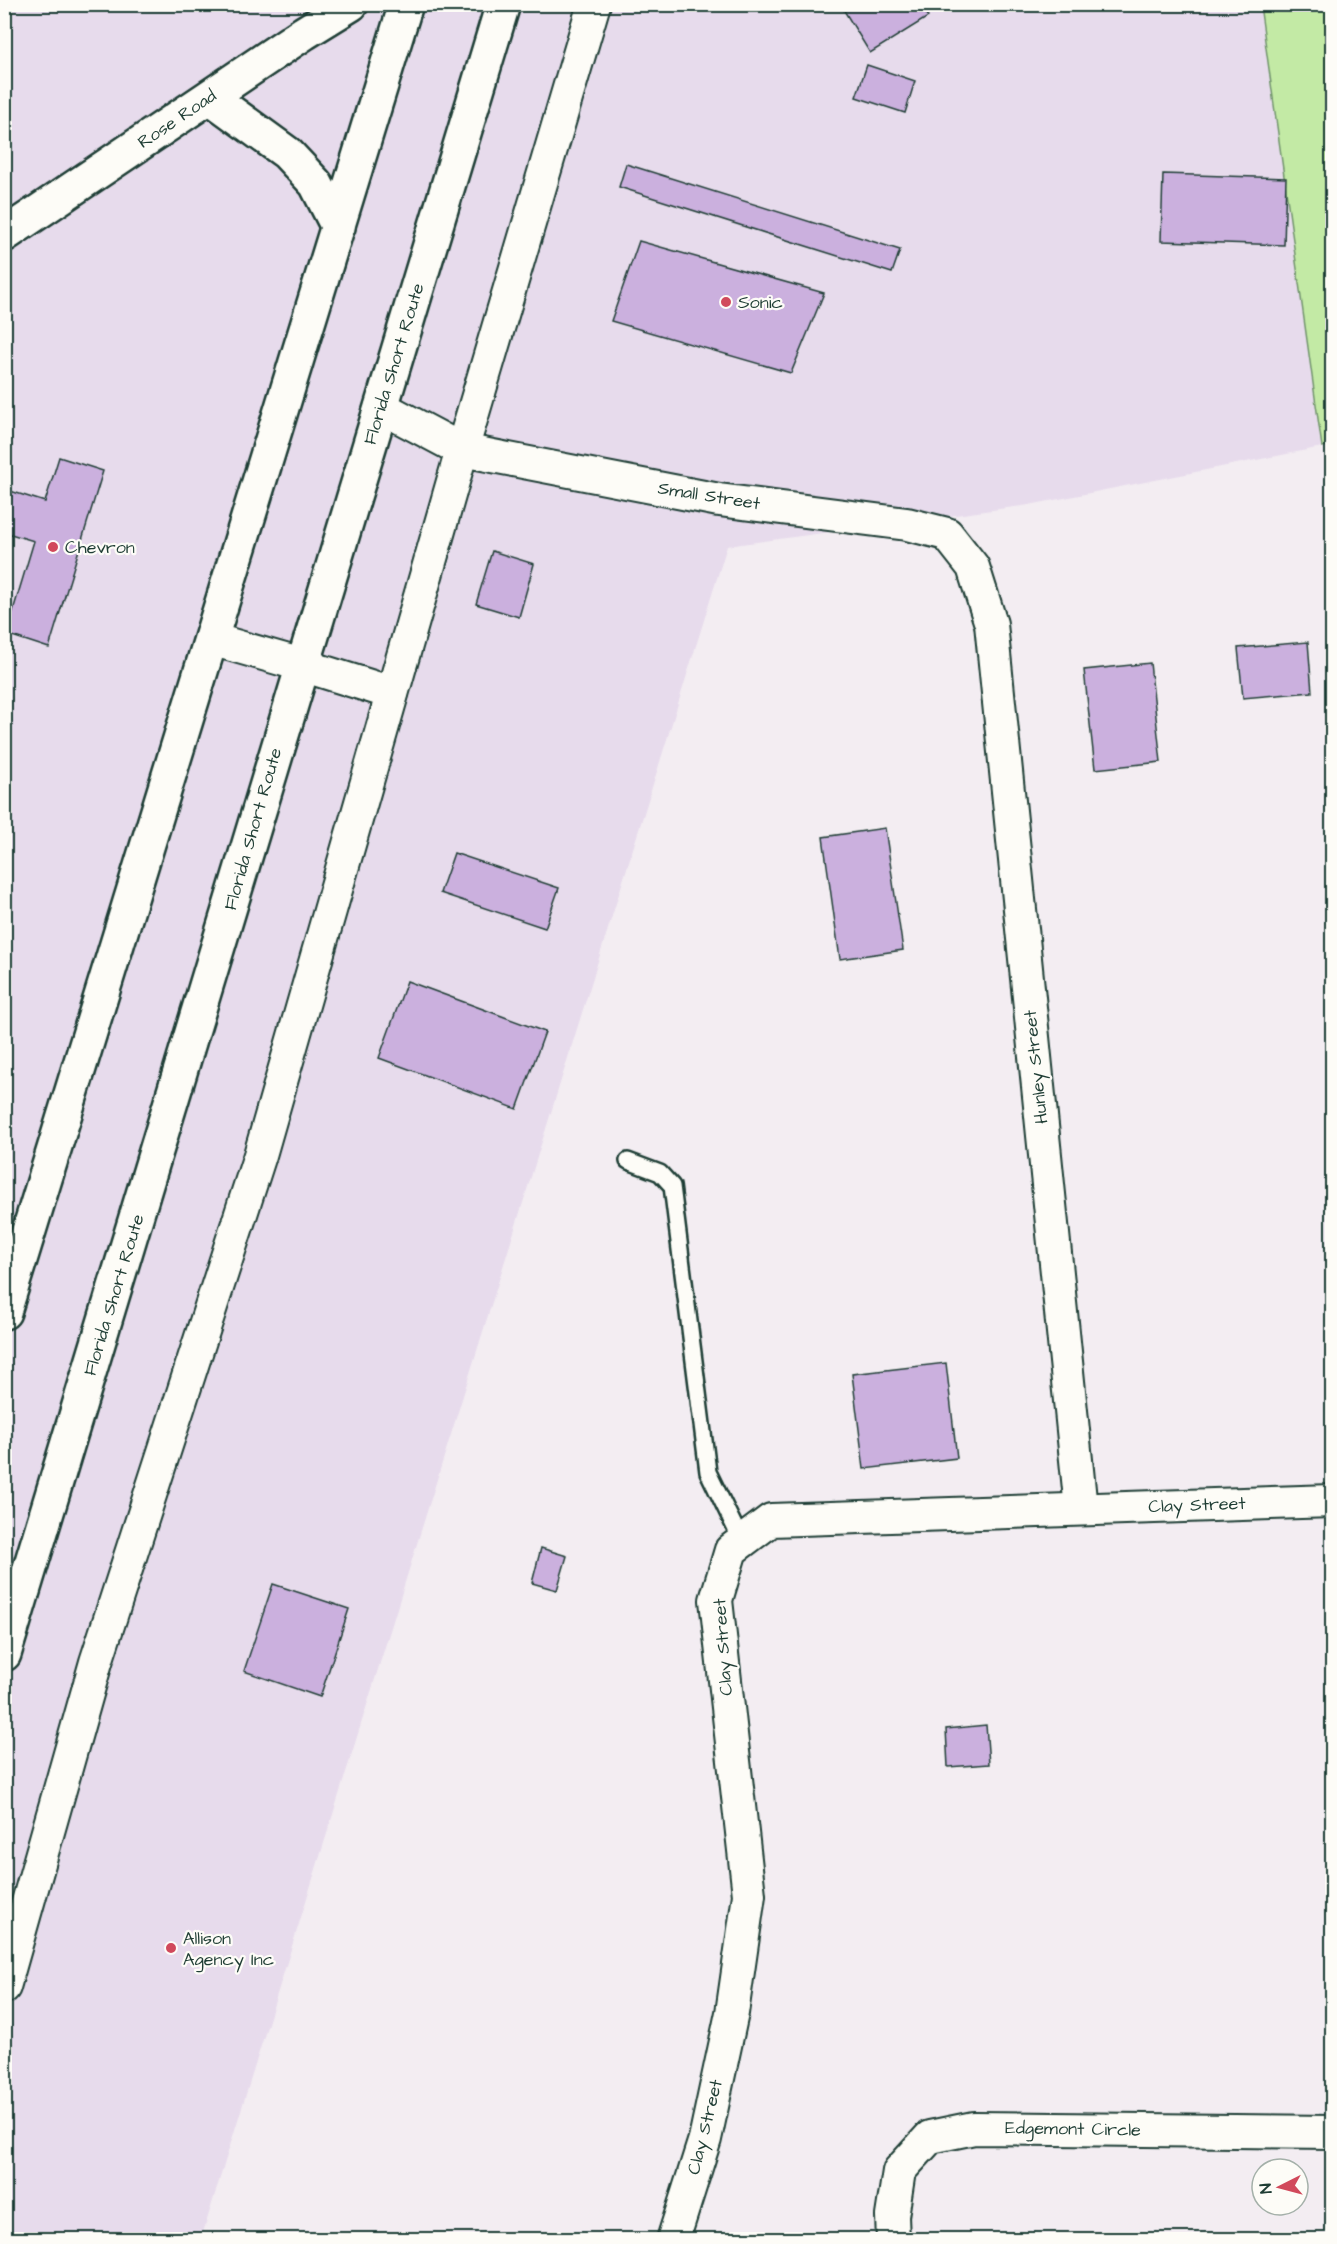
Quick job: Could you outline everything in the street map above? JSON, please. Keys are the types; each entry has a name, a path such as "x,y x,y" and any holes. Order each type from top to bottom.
{"main road":[{"name":"Rose Road","path":"4,235 304,33 351,4"},
{"path":"4,1312 406,4"},
{"name":"Florida Short Route","path":"4,1654 155,1161 302,665 503,4"},
{"path":"210,97 287,153 316,184 338,227"}],"street":[{"path":"4,1987 96,1662 260,1155 462,450 594,4"},
{"name":"Small Street","path":"381,407 462,450 719,500 907,524 947,534 973,567 991,624"},
{"name":"Hunley Street","path":"991,624 1081,1509"},
{"path":"211,639 392,693"},
{"name":"Clay Street","path":"673,2240 705,2139 732,2013 749,1895 716,1600 731,1550 771,1520 1332,1501"},
{"name":"Edgemont Circle","path":"893,2240 892,2216 899,2171 930,2137 974,2128 1332,2132"}],"lane":[{"path":"628,1161 660,1173 672,1186 708,1472 742,1542"}],"shaded area":[{"path":"5,5 1260,5 1322,447 1029,505 727,546 201,2239 5,2240"}],"green space":[{"path":"1260,5 1332,5 1332,445 1322,447"}],"building":[{"path":"840,4 920,4 928,17 870,53"},
{"path":"867,65 915,81 905,113 856,97"},
{"path":"626,164 900,250 892,273 619,187"},
{"path":"1163,174 1286,178 1284,245 1161,241"},
{"path":"639,241 824,293 791,373 611,321"},
{"path":"59,457 103,471 49,648 6,634 34,541 4,532 4,489 45,502"},
{"path":"492,551 534,564 519,617 476,604"},
{"path":"1308,642 1312,692 1243,698 1238,648"},
{"path":"1150,663 1161,762 1095,769 1084,670"},
{"path":"885,828 903,950 840,959 823,837"},
{"path":"454,853 559,888 545,928 440,893"},
{"path":"407,981 545,1032 517,1109 379,1058"},
{"path":"946,1363 957,1458 864,1469 852,1374"},
{"path":"541,1548 567,1556 557,1590 532,1583"},
{"path":"273,1584 349,1609 320,1697 244,1671"},
{"path":"986,1725 989,1764 948,1767 946,1729"}],"place":[{"name":"Sonic","path":"726,302"},
{"name":"Chevron","path":"53,547"},
{"name":"Allison Agency Inc","path":"171,1948"}]}
